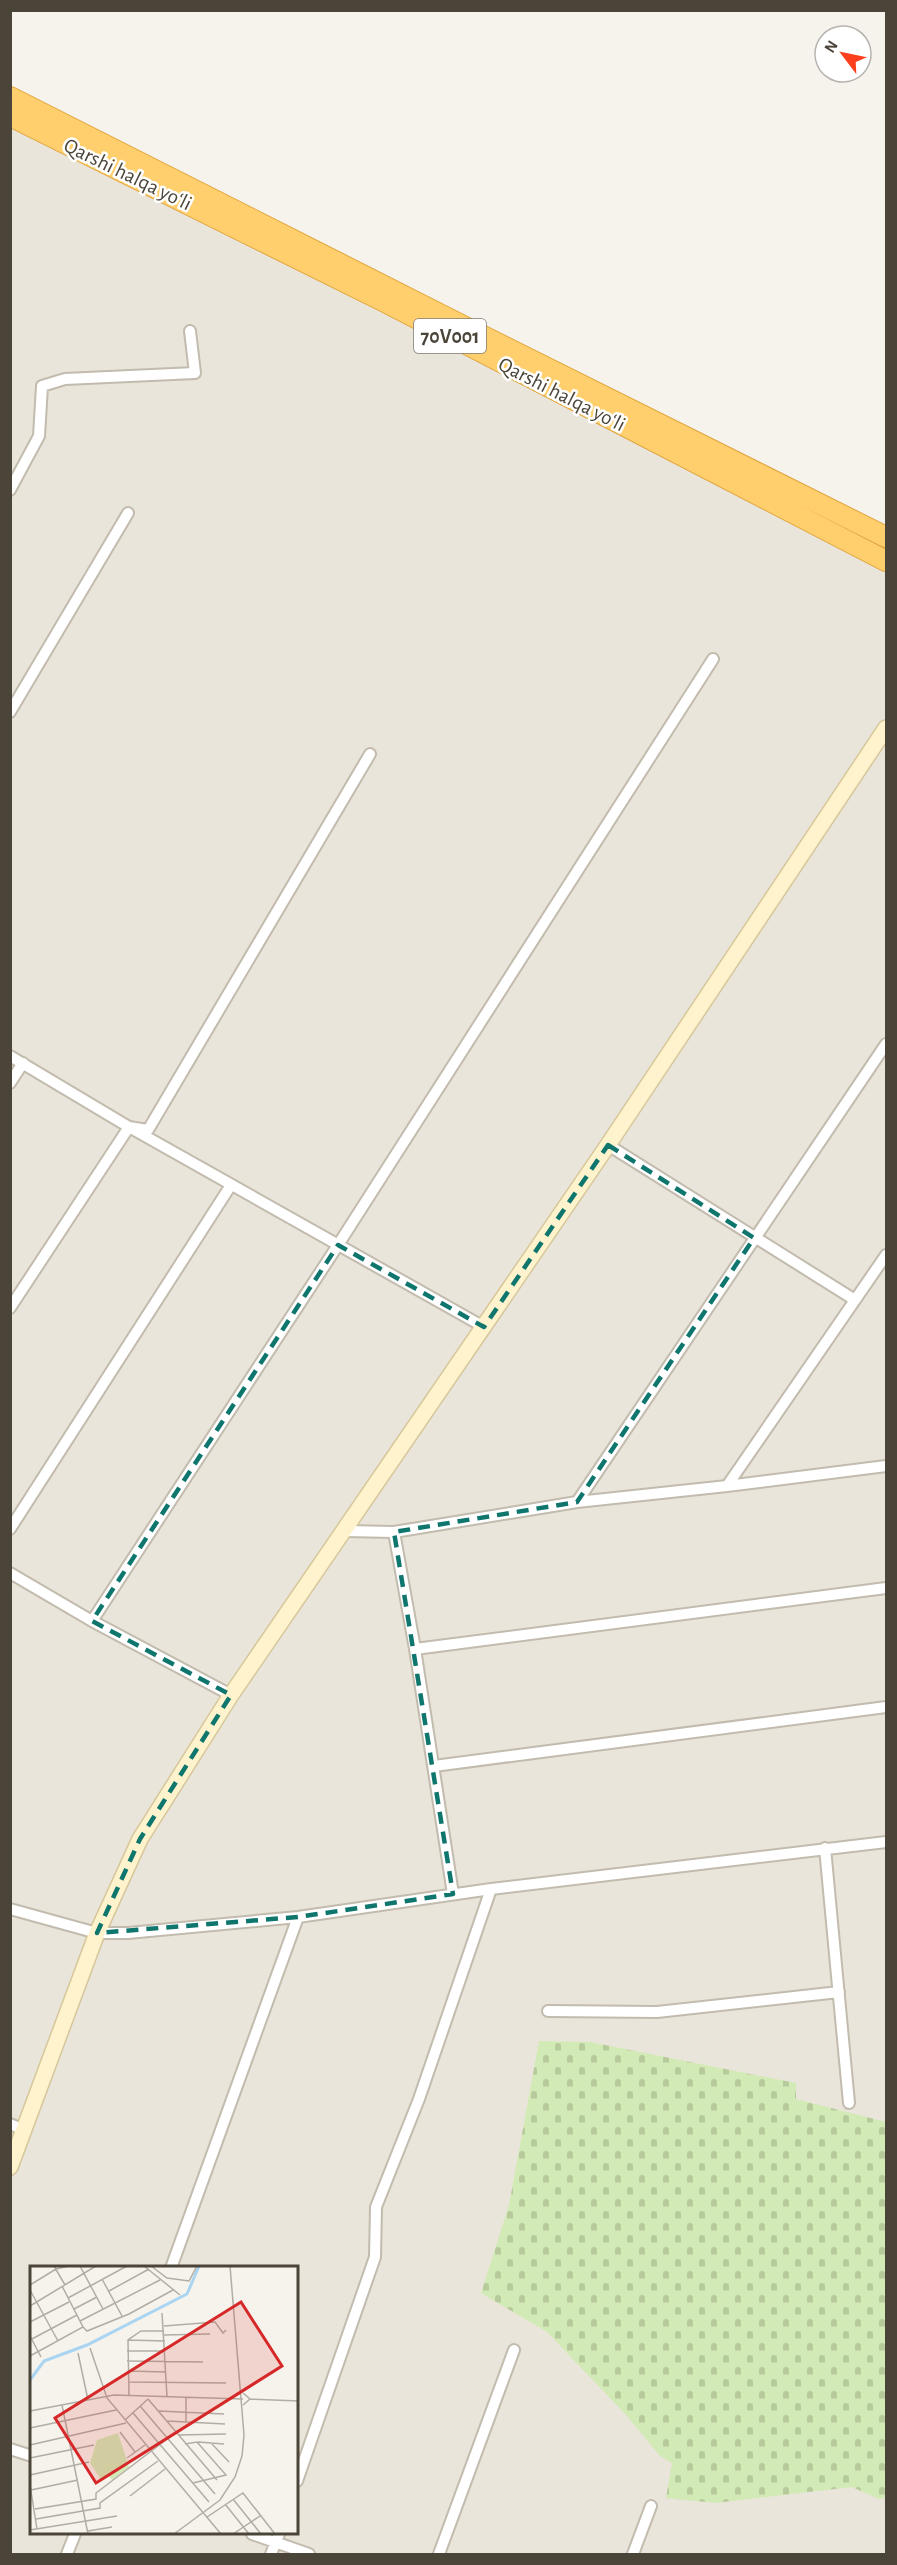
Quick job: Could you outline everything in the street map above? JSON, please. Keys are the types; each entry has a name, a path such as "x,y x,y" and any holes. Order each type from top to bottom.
{"highway":[{"name":"Qarshi halqa yoʻli","path":"10,97 886,561"},
{"name":"Qarshi halqa yoʻli","path":"10,116 283,243 886,537"}],"main road":[{"path":"10,2167 17,2127 97,1933 140,1839 231,1695 608,1145 886,728"}],"street":[{"path":"10,490 39,436 42,386 65,379 195,373 190,331"},
{"path":"10,712 128,513"},
{"path":"92,1621 338,1245 713,658"},
{"path":"129,1127 148,1130 370,754"},
{"path":"577,1502 886,1044"},
{"path":"10,1056 129,1127 484,1327"},
{"path":"10,1083 23,1063"},
{"path":"10,1308 129,1127"},
{"path":"608,1145 855,1300"},
{"path":"10,1529 231,1185"},
{"path":"727,1486 886,1255"},
{"path":"345,1531 394,1532 577,1502 886,1466"},
{"path":"394,1532 415,1649 453,1894"},
{"path":"10,1573 92,1621 231,1695"},
{"path":"415,1649 886,1588"},
{"path":"434,1766 886,1707"},
{"path":"10,1909 97,1933 298,1917 491,1889 886,1842"},
{"path":"825,1848 849,2103"},
{"path":"298,2478 375,2257 376,2207 419,2099 491,1889"},
{"path":"172,2266 298,1917"},
{"path":"548,2011 657,2013 839,1992"},
{"path":"440,2554 514,2350"},
{"path":"10,2449 30,2455"},
{"path":"633,2554 651,2506"},
{"path":"67,2554 75,2535"},
{"path":"258,2535 277,2538 309,2554"},
{"path":"271,2554 277,2538"}],"highlighted area":[{"path":"608,1145 754,1238 577,1502 394,1532 453,1894 298,1917 97,1933 140,1839 231,1695 92,1621 338,1245 484,1327"}],"shaded area":[{"path":"10,112 886,559 886,2554 11,2554"}],"green space":[{"path":"539,2041 590,2042 796,2083 796,2099 886,2122 886,2498 879,2499 852,2487 716,2503 666,2498 672,2463 660,2456 627,2416 547,2332 481,2293 509,2205"}]}
